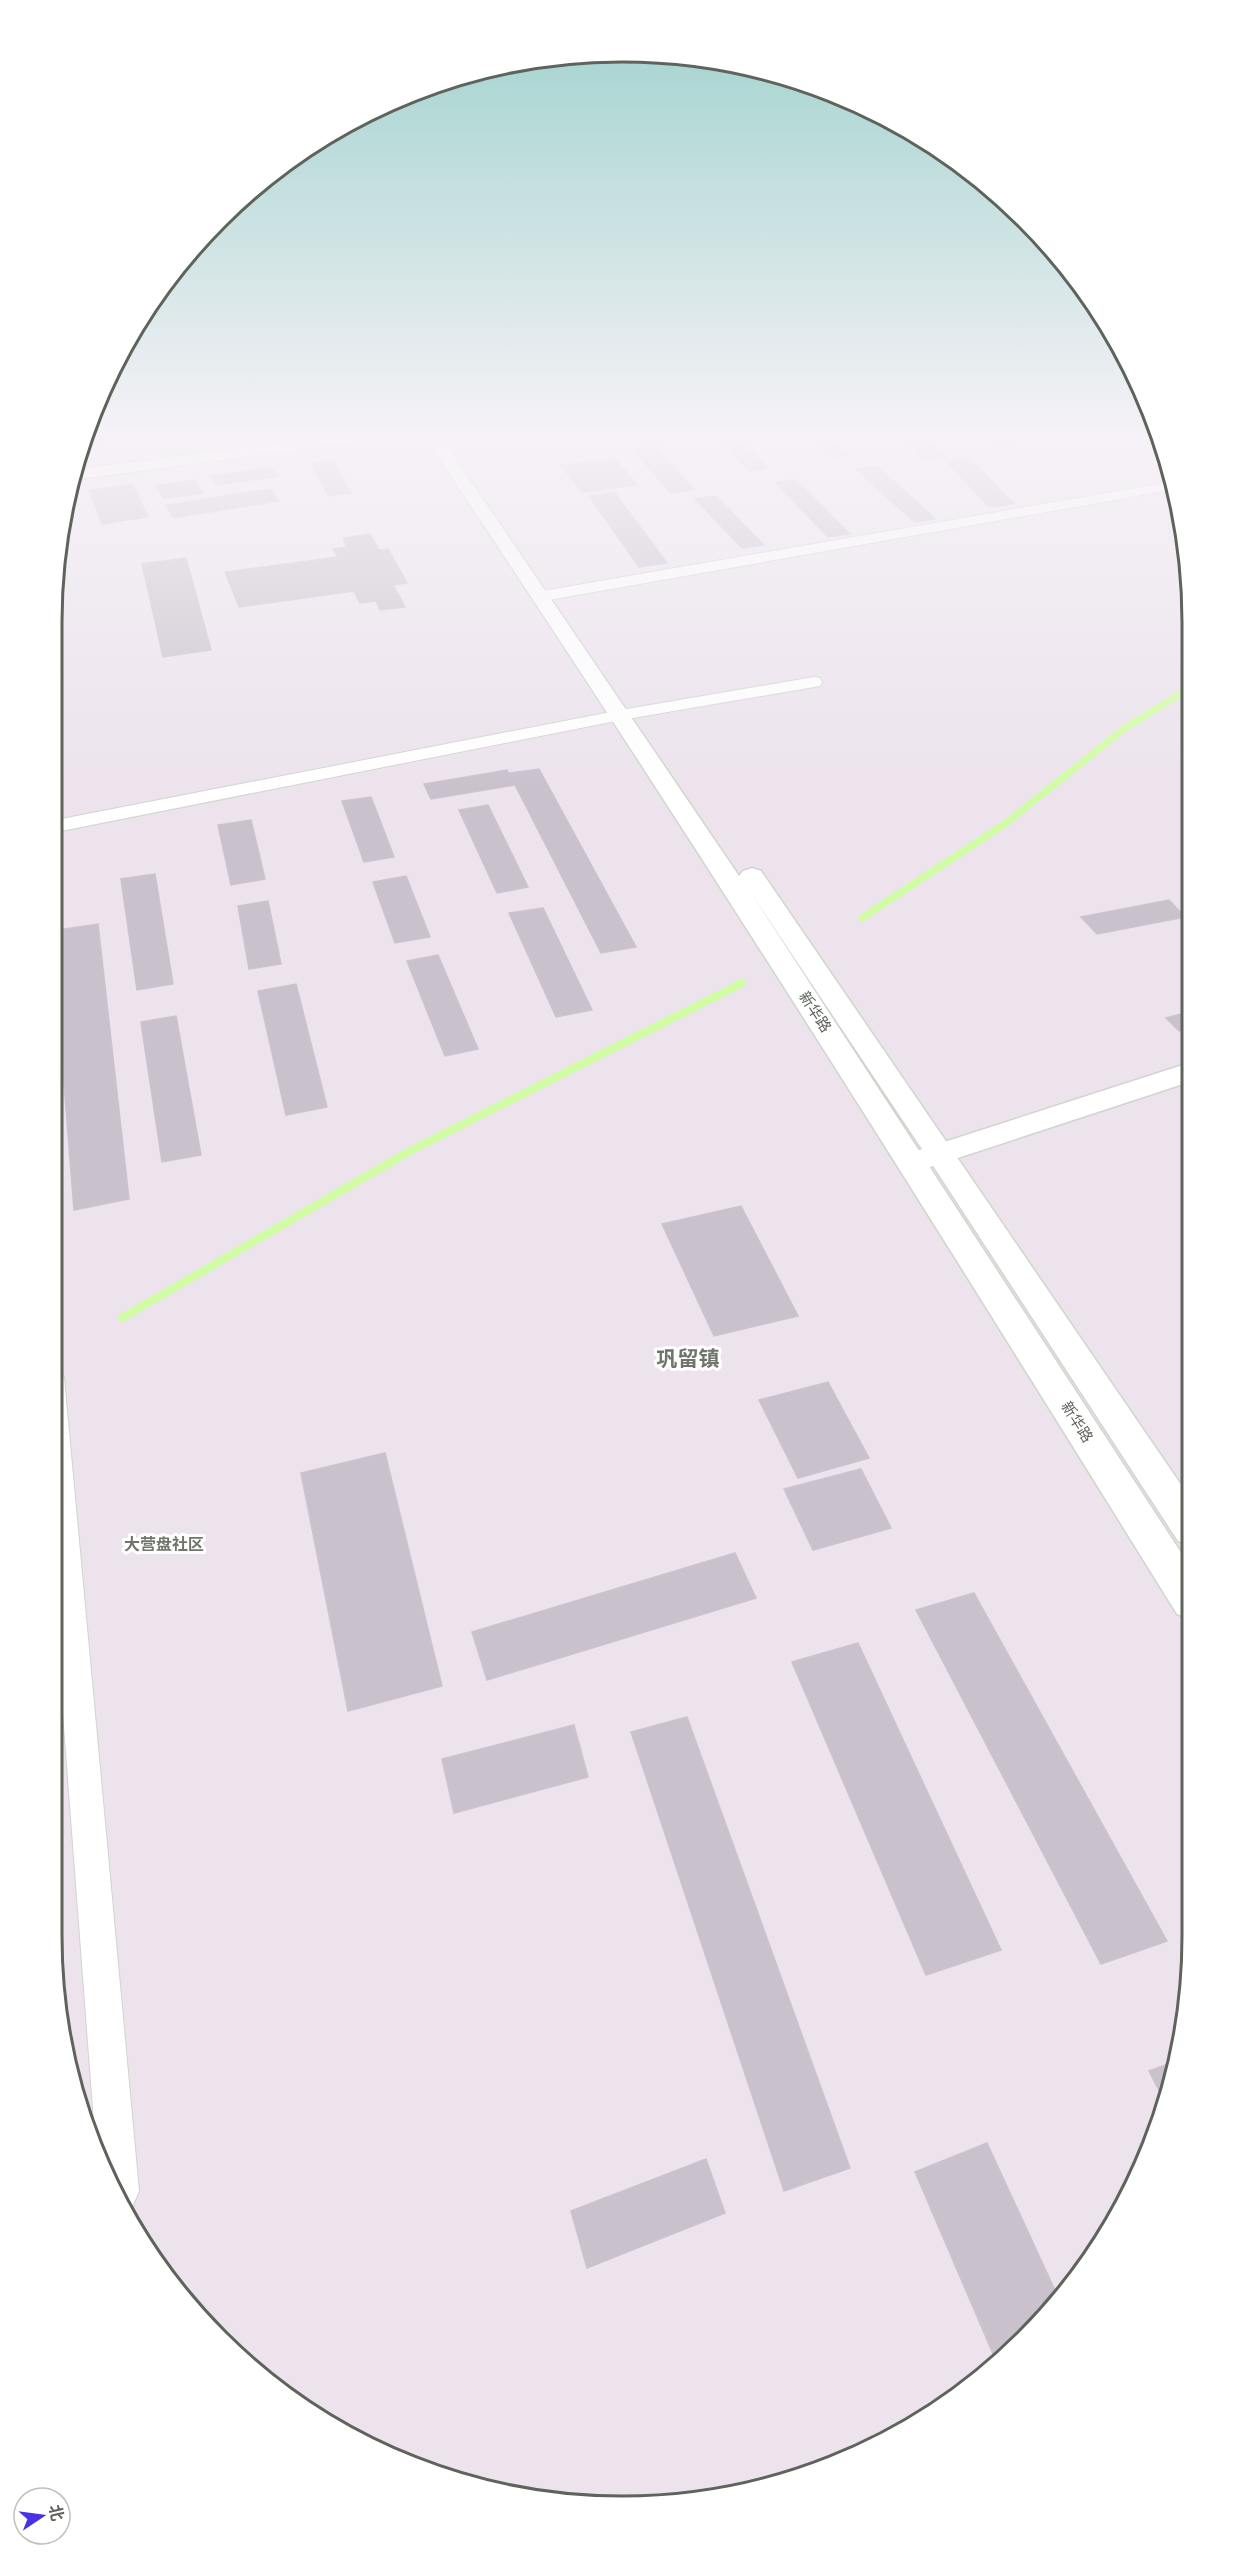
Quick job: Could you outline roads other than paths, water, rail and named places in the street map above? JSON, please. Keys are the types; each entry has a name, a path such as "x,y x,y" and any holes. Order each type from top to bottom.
{"main road":[{"name":"新华路","path":"518,549 552,595"},
{"name":"新华路","path":"523,549 631,713 941,1154 1182,1516"},
{"name":"新华路","path":"631,713 912,1163 1182,1588"},
{"path":"912,1163 1182,1074"}],"street":[{"path":"552,595 811,549"},
{"path":"62,825 631,713 814,682"},
{"path":"62,1510 118,2182"}],"waterway":[{"path":"862,918 1006,823 1125,728 1182,693"},
{"path":"122,1318 408,1152 742,983 739,984"}],"district":[{"name":"巩留镇","path":"688,1359"},
{"name":"大营盘社区","path":"164,1544"}]}
